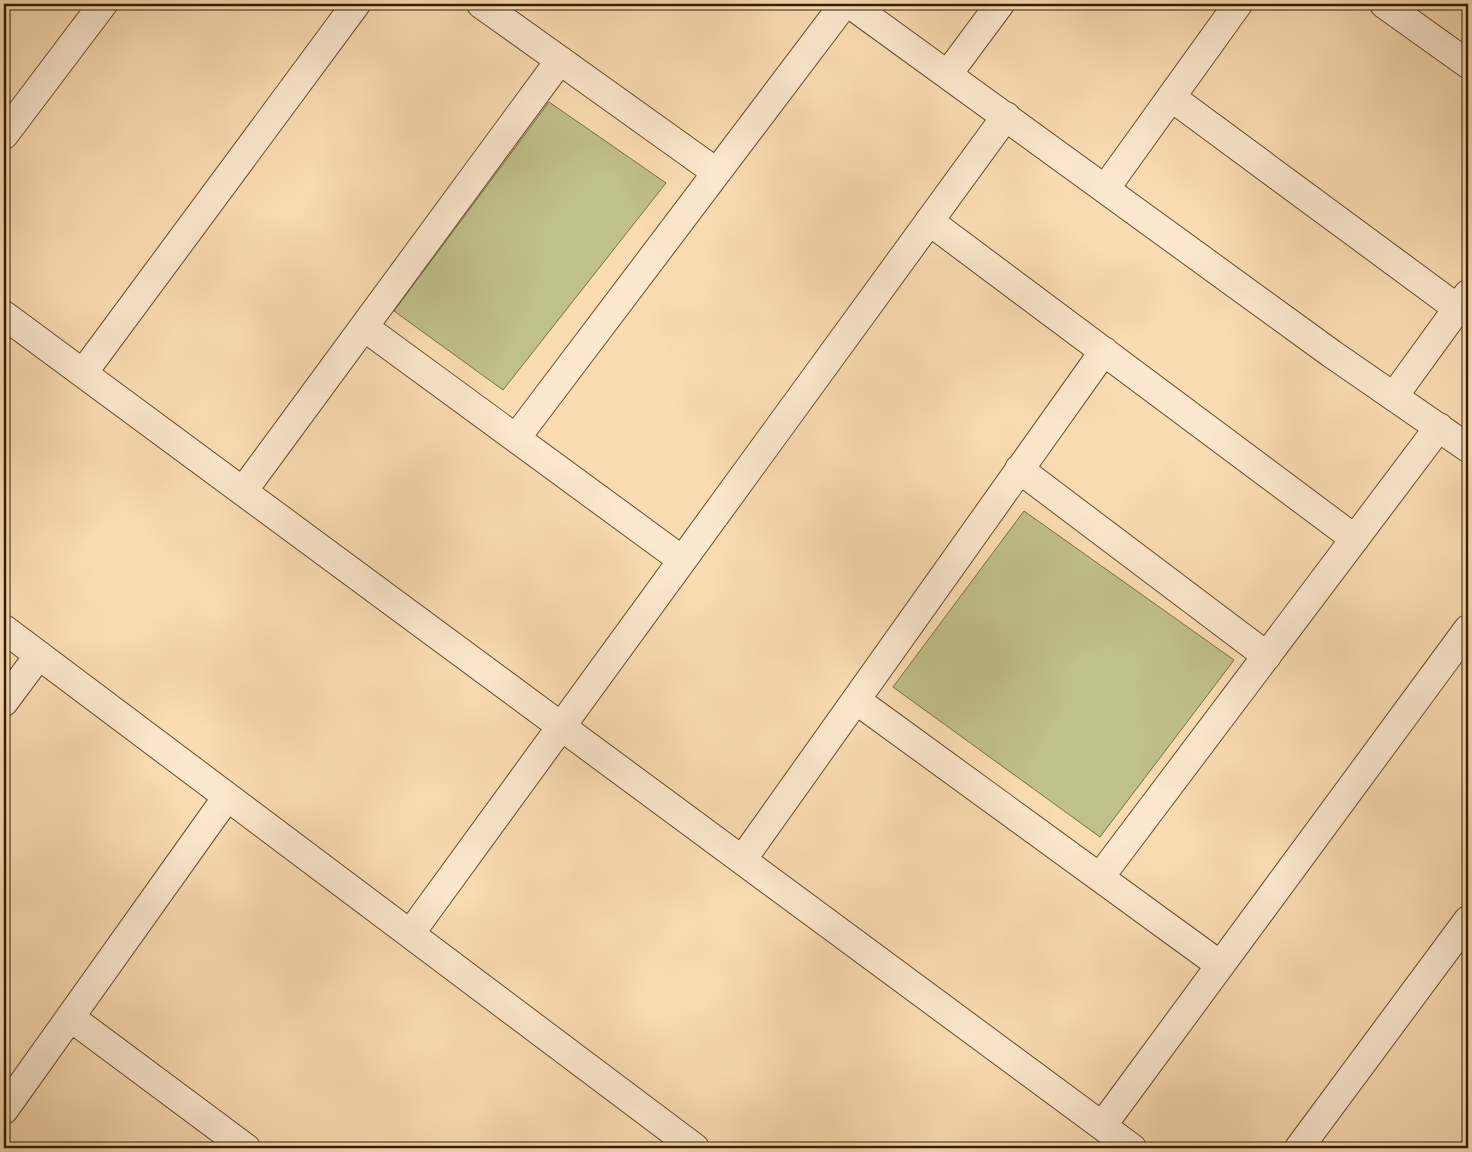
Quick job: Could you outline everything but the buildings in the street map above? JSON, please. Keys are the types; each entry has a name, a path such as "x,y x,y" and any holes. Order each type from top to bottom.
{"street":[{"path":"4,136 103,4"},
{"path":"83,373 356,4"},
{"path":"481,4 716,172"},
{"path":"516,438 844,4"},
{"path":"850,4 1332,354 1468,448"},
{"path":"948,74 1000,4"},
{"path":"1105,189 1238,4"},
{"path":"1384,4 1412,12 1468,64"},
{"path":"243,491 560,60"},
{"path":"1171,96 1463,301 1394,396"},
{"path":"410,934 1006,116"},
{"path":"929,221 1355,539"},
{"path":"4,315 1132,1148"},
{"path":"364,327 682,560"},
{"path":"742,860 1104,351"},
{"path":"1100,877 1439,427"},
{"path":"1019,469 1267,656"},
{"path":"4,629 695,1148"},
{"path":"1102,1126 1468,629"},
{"path":"4,702 39,655"},
{"path":"856,700 1220,965"},
{"path":"4,1110 228,797"},
{"path":"1299,1148 1468,920"},
{"path":"70,1017 246,1148"}],"green space":[{"path":"549,102 666,183 503,390 394,311"},
{"path":"1024,511 1234,660 1100,837 893,687"}]}
